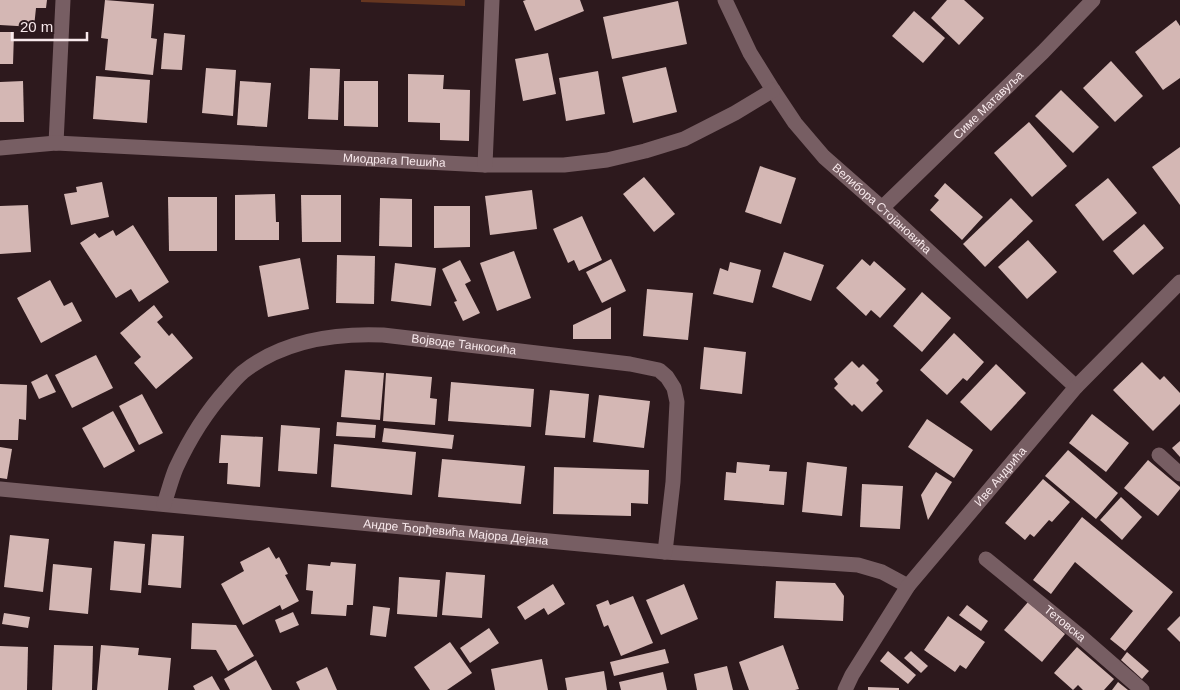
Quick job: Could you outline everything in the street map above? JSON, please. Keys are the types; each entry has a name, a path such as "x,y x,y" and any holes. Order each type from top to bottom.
{"street":[{"path":"56,143 63,0"},
{"path":"485,165 492,0"},
{"name":"Велибора Стојановића","path":"725,0 750,53 773,90 795,122 824,157 1076,387"},
{"name":"Симе Матавуља","path":"882,208 1044,52 1093,0"},
{"name":"Миодрага Пешића","path":"0,148 56,143 485,165 564,165 607,160 684,139 735,113 773,90"},
{"name":"Иве Андрића","path":"845,690 852,674 908,586 1076,387 1180,282"},
{"name":"Војводе Танкосића","path":"164,504 188,444 212,405 242,373 271,355 302,343 327,337 359,334 383,335 620,363 659,370 667,377 674,388 677,402 665,552"},
{"path":"1159,455 1180,474"},
{"name":"Андре Ђорђевића Мајора Дејана","path":"0,489 665,552 858,565 882,572 908,586"},
{"name":"Тетовска","path":"986,559 1079,635 1142,690"}],"shaded area":[{"path":"361,0 465,0 465,6 361,2"}],"building":[{"path":"0,0 47,0 46,8 36,8 34,27 0,25"},
{"path":"105,0 154,4 151,38 157,39 153,75 105,70 108,39 101,38"},
{"path":"580,0 584,11 535,31 523,1"},
{"path":"947,0 964,0 984,18 959,45 931,18"},
{"path":"678,1 687,44 612,59 603,17"},
{"path":"914,11 945,38 923,63 892,36"},
{"path":"1176,20 1180,26 1180,78 1163,90 1135,52"},
{"path":"0,32 14,32 13,64 0,64"},
{"path":"164,33 185,35 182,70 161,69"},
{"path":"548,53 556,94 523,101 515,59"},
{"path":"1111,61 1143,96 1115,122 1083,88"},
{"path":"666,67 677,112 633,123 622,77"},
{"path":"206,68 236,70 233,116 202,113"},
{"path":"310,68 340,69 338,120 308,119"},
{"path":"598,71 605,114 566,121 559,78"},
{"path":"408,74 444,75 443,89 470,90 469,141 440,140 440,123 408,122"},
{"path":"96,76 150,80 147,123 93,119"},
{"path":"23,81 24,122 0,122 0,82"},
{"path":"240,81 271,83 267,127 237,125"},
{"path":"344,81 378,81 378,127 344,126"},
{"path":"1061,90 1099,127 1073,153 1035,116"},
{"path":"1029,122 1067,166 1032,197 994,153"},
{"path":"1180,147 1180,205 1152,167"},
{"path":"760,166 796,178 781,224 745,212"},
{"path":"644,177 675,214 654,232 623,194"},
{"path":"1108,178 1137,213 1103,241 1075,205"},
{"path":"102,182 109,217 71,225 64,194 77,192 76,187"},
{"path":"945,183 983,217 962,240 930,210 939,200 934,196"},
{"path":"532,190 537,229 490,235 485,196"},
{"path":"275,194 276,222 279,222 279,240 235,240 235,195"},
{"path":"301,195 341,195 341,242 302,242"},
{"path":"168,197 217,197 217,251 169,251"},
{"path":"380,198 412,199 412,247 379,246"},
{"path":"1011,198 1033,221 985,267 963,244"},
{"path":"28,205 31,252 0,254 0,206"},
{"path":"434,206 470,206 470,247 434,248"},
{"path":"582,216 602,260 579,271 574,260 568,263 553,229"},
{"path":"1144,224 1164,248 1133,275 1113,251"},
{"path":"133,225 169,282 139,302 131,289 116,298 80,243 95,233 99,238 113,230 116,236"},
{"path":"1028,240 1057,272 1027,299 998,267"},
{"path":"514,251 531,298 497,311 480,263"},
{"path":"784,252 824,265 811,301 772,287"},
{"path":"337,255 375,256 374,304 336,303"},
{"path":"300,258 309,309 268,317 259,266"},
{"path":"611,259 626,291 602,303 586,272"},
{"path":"862,259 870,266 874,261 906,289 880,318 871,310 866,316 836,288"},
{"path":"460,260 471,281 465,284 480,313 463,321 454,302 457,301 442,269"},
{"path":"730,262 761,270 753,303 713,294 720,268 728,271"},
{"path":"395,263 436,268 431,306 391,301"},
{"path":"50,280 64,306 72,302 82,321 41,343 17,298"},
{"path":"647,289 693,293 688,340 643,336"},
{"path":"922,292 951,318 922,352 893,326"},
{"path":"154,305 163,317 157,322 169,336 172,333 193,358 156,389 134,363 141,357 120,333"},
{"path":"611,307 611,339 573,339 573,325"},
{"path":"954,333 984,362 967,381 963,378 947,395 920,370"},
{"path":"704,347 746,352 742,394 700,389"},
{"path":"96,355 113,388 72,408 55,375"},
{"path":"852,361 859,368 863,364 879,380 876,383 883,391 862,412 854,404 852,406 834,388 838,384 834,379"},
{"path":"1142,362 1160,380 1164,376 1180,393 1180,404 1153,431 1113,390"},
{"path":"996,364 1026,393 991,431 960,402"},
{"path":"345,370 384,373 380,420 341,417"},
{"path":"386,373 432,377 430,398 437,399 435,425 383,421"},
{"path":"47,374 56,392 39,399 31,382"},
{"path":"451,382 534,389 531,427 448,421"},
{"path":"0,384 27,385 26,420 19,419 18,440 0,440"},
{"path":"550,390 589,394 585,438 545,435"},
{"path":"142,394 163,433 139,445 119,406"},
{"path":"599,395 650,401 644,448 593,442"},
{"path":"113,411 135,451 104,468 82,428"},
{"path":"1092,414 1129,443 1106,472 1069,443"},
{"path":"927,419 973,450 954,478 908,447"},
{"path":"337,422 376,425 375,438 336,436"},
{"path":"281,425 320,428 317,474 278,471"},
{"path":"384,428 454,435 452,449 382,442"},
{"path":"221,435 263,437 260,487 227,484 228,463 219,463"},
{"path":"1180,441 1180,457 1172,448"},
{"path":"334,444 416,452 412,495 331,487"},
{"path":"0,447 12,449 7,479 0,478"},
{"path":"1068,450 1118,493 1096,519 1045,476"},
{"path":"442,459 525,466 521,504 438,497"},
{"path":"1148,460 1180,487 1158,516 1124,488"},
{"path":"737,462 770,465 769,471 787,472 784,505 724,500 726,472 736,473"},
{"path":"807,462 847,467 842,516 802,512"},
{"path":"554,467 649,470 648,504 631,503 631,516 553,514"},
{"path":"936,472 952,482 928,520 921,495"},
{"path":"1043,479 1070,502 1052,522 1049,520 1034,537 1030,534 1025,540 1005,523"},
{"path":"862,484 903,486 900,529 860,527"},
{"path":"1121,497 1142,517 1122,540 1100,520"},
{"path":"1082,517 1173,592 1125,651 1110,639 1133,611 1075,562 1051,594 1033,580"},
{"path":"152,534 184,536 181,588 148,585"},
{"path":"10,535 49,539 43,592 4,587"},
{"path":"114,541 145,544 141,593 110,590"},
{"path":"269,547 276,559 279,557 288,574 285,575 299,601 282,610 280,605 243,625 221,584 244,571 240,562"},
{"path":"331,562 356,564 353,605 347,605 346,616 311,614 313,591 306,590 308,564 330,566"},
{"path":"53,564 92,568 88,614 49,610"},
{"path":"446,572 485,575 482,618 442,615"},
{"path":"399,577 440,580 437,617 397,614"},
{"path":"776,581 835,583 844,596 843,621 774,618"},
{"path":"553,584 565,604 548,615 544,608 525,620 517,607"},
{"path":"684,584 698,619 661,635 646,600"},
{"path":"633,596 653,643 621,656 608,625 604,627 596,605 608,600 610,605"},
{"path":"1028,602 1065,634 1042,662 1004,630"},
{"path":"967,605 988,621 981,631 959,615"},
{"path":"373,606 390,608 386,637 370,635"},
{"path":"293,612 299,625 280,633 275,620"},
{"path":"4,613 30,617 28,628 2,624"},
{"path":"948,616 985,642 966,669 960,665 955,672 924,650"},
{"path":"1180,616 1180,642 1167,629"},
{"path":"192,623 236,625 254,656 228,671 216,650 191,649"},
{"path":"489,628 499,643 470,663 460,648"},
{"path":"450,642 472,673 447,690 430,690 414,667"},
{"path":"54,645 93,646 92,690 52,690"},
{"path":"101,645 139,648 138,655 171,658 168,690 97,690"},
{"path":"783,645 799,689 749,690 739,662"},
{"path":"0,646 28,647 27,690 0,690"},
{"path":"1077,647 1114,679 1104,690 1083,690 1078,685 1073,690 1054,673"},
{"path":"665,649 669,663 614,676 610,662"},
{"path":"888,651 916,675 908,684 880,661"},
{"path":"911,651 928,666 921,673 904,658"},
{"path":"1127,652 1149,671 1142,679 1121,660"},
{"path":"542,659 548,690 495,690 491,669"},
{"path":"256,660 272,690 230,690 224,679"},
{"path":"727,666 733,690 697,690 694,674"},
{"path":"327,667 337,690 300,690 296,682"},
{"path":"604,671 607,690 567,690 565,678"},
{"path":"663,672 667,690 621,690 619,682"},
{"path":"212,676 220,690 195,690 193,686"},
{"path":"1118,682 1128,690 1112,690"},
{"path":"868,687 899,688 899,690 868,690"}]}
